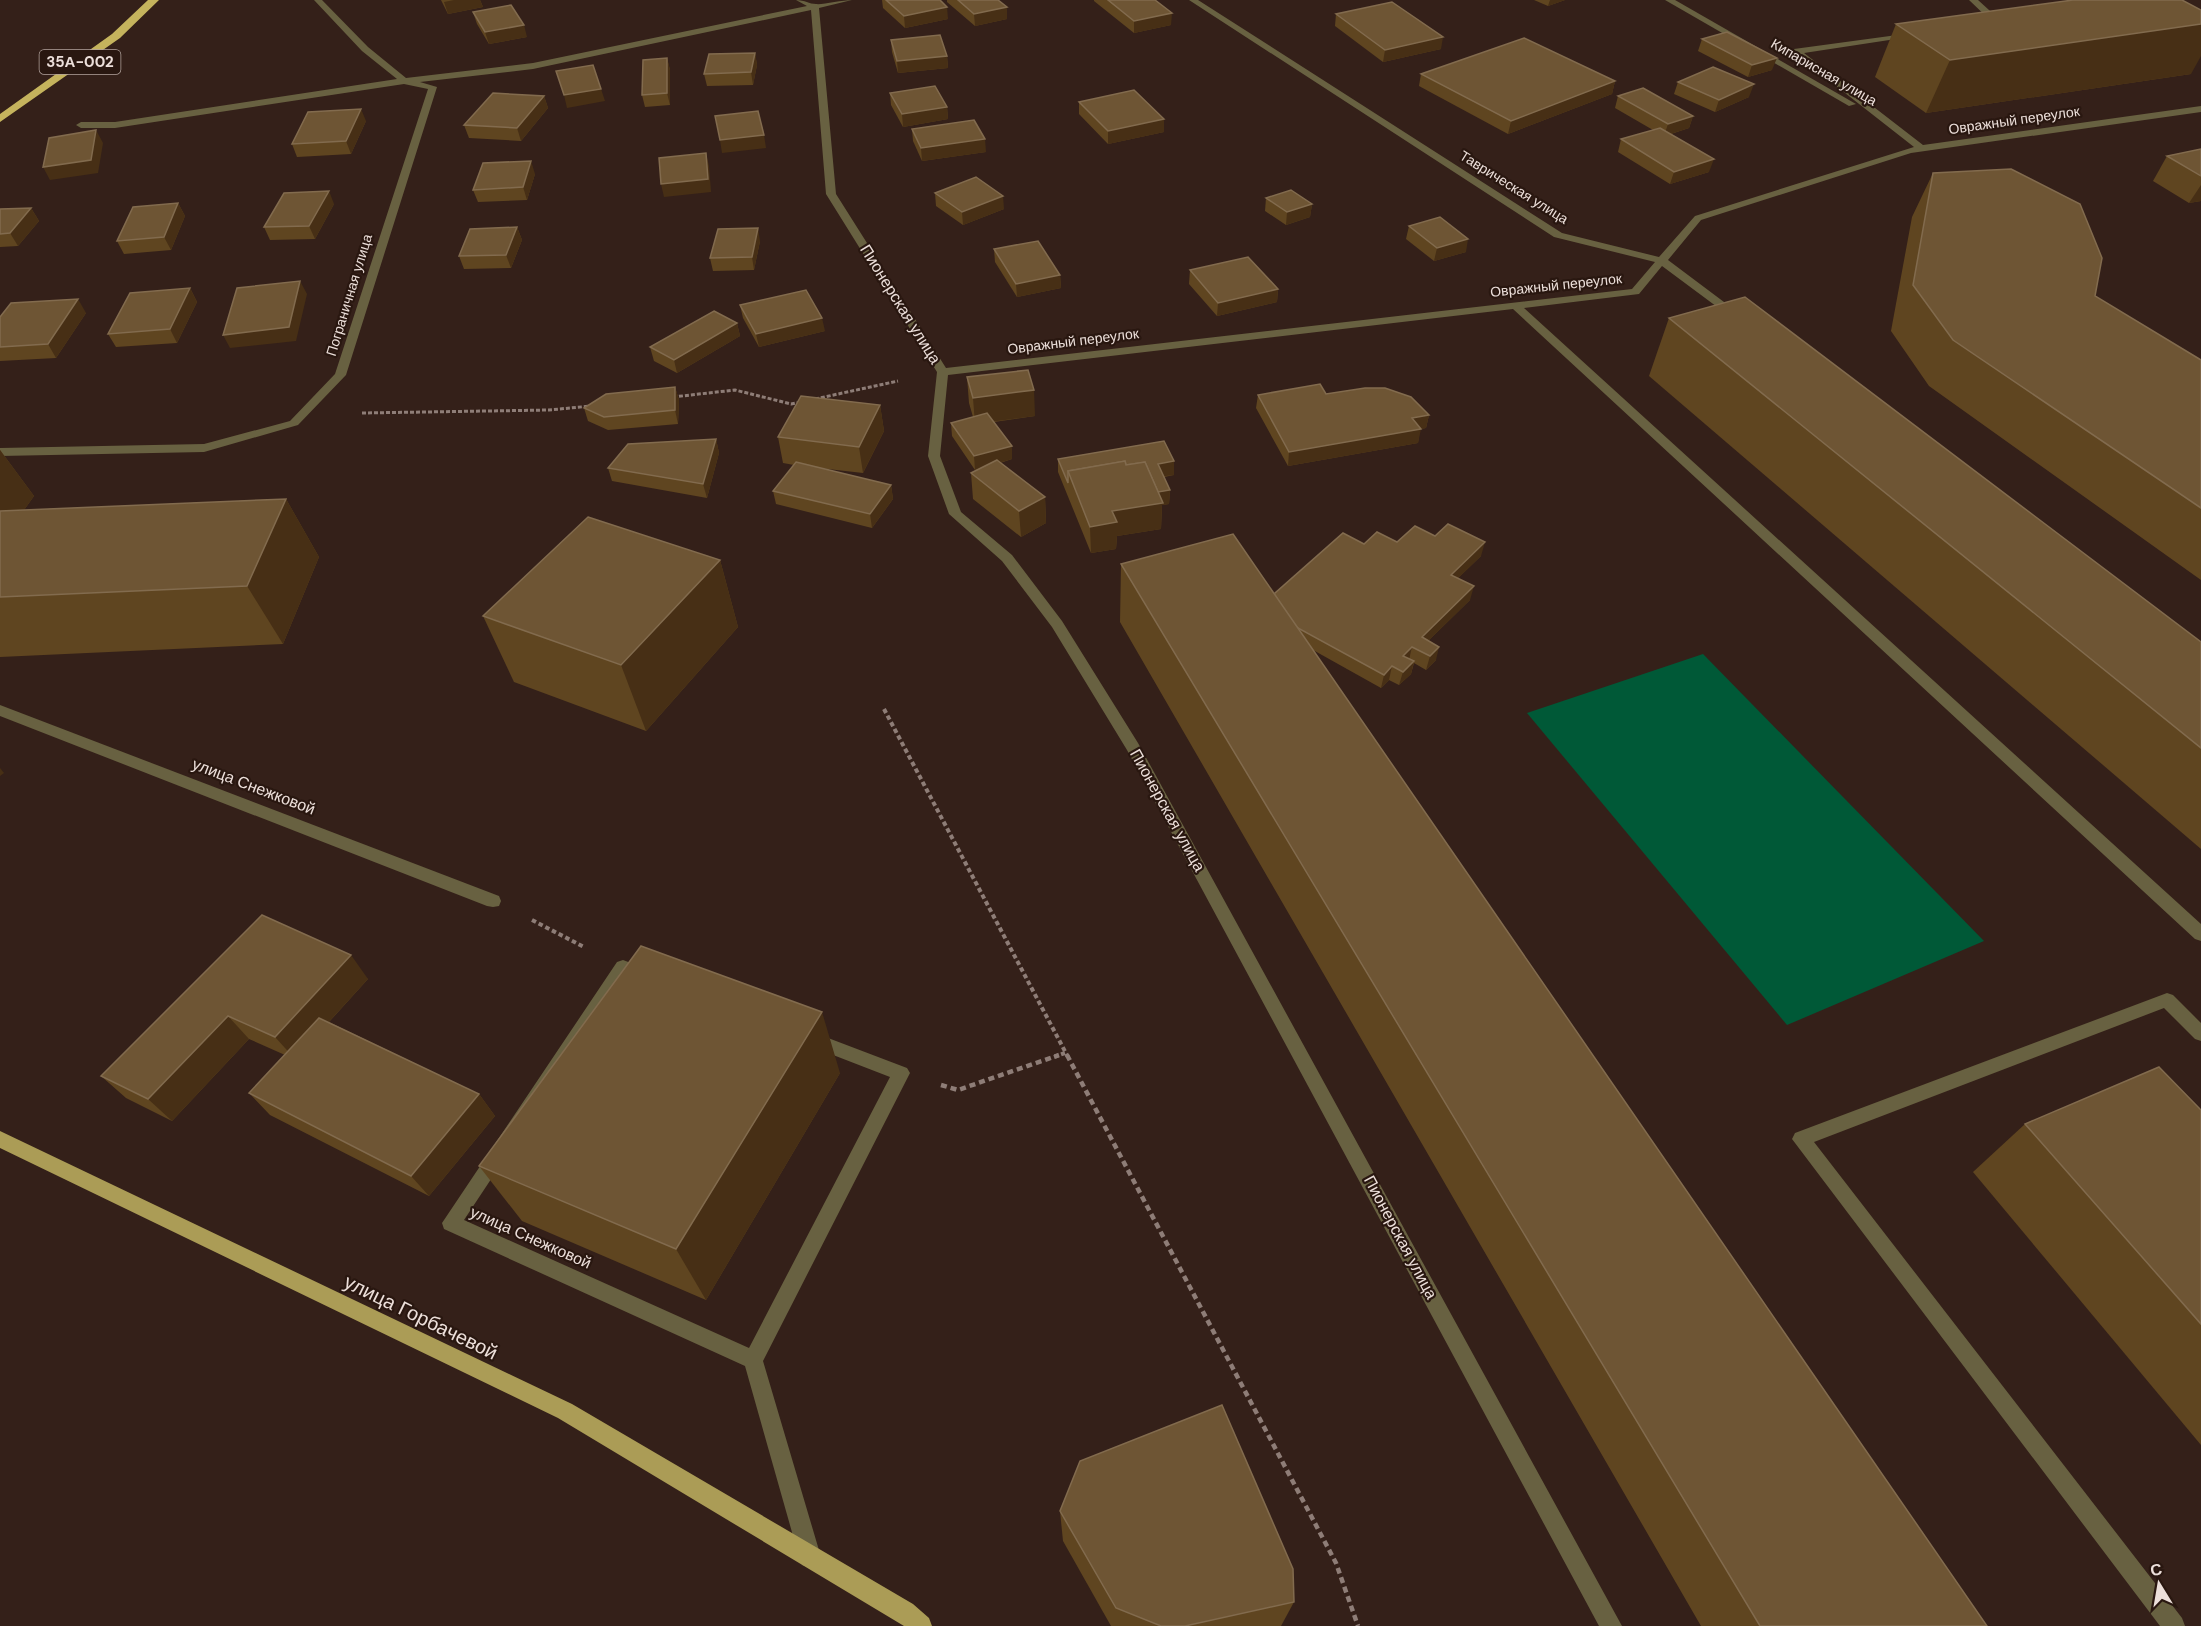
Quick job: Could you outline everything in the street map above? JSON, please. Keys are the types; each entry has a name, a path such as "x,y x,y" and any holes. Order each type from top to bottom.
{"highway":[{"name":"35А-002","path":"10,98 98,39 140,0"},
{"name":"35А-002","path":"0,118 116,36 154,0"}],"main road":[{"name":"улица Горбачевой","path":"0,1139 565,1411 810,1557"},
{"path":"810,1557 905,1612 921,1626"}],"street":[{"name":"Пограничная улица","path":"0,452 204,448 294,423 340,375 433,87 404,81 365,49 318,0"},
{"path":"800,0 815,7"},
{"path":"81,125 115,125 404,81 533,66 848,0"},
{"name":"Таврическая улица","path":"1193,0 1558,235 1662,261 1748,325"},
{"name":"Кипарисная улица","path":"1669,0 1901,133"},
{"path":"1973,0 1997,22"},
{"name":"Пионерская улица","path":"815,7 831,194 943,372 934,456 955,514 1007,558 1057,624 1133,747 1611,1626"},
{"path":"1985,24 2009,22"},
{"path":"1915,34 1797,51 1921,148"},
{"name":"Овражный переулок","path":"943,372 1635,291 1698,218 1910,150 2201,109"},
{"path":"1514,305 2201,934"},
{"name":"улица Снежковой","path":"0,710 494,901"},
{"path":"623,967 901,1073 753,1360 810,1557"},
{"name":"улица Снежковой","path":"623,967 451,1223 753,1360"},
{"path":"2174,1626 1801,1139 2167,1000 2201,1034"}],"path":[{"path":"814,399 943,372"},
{"path":"665,398 735,390 791,404 803,402"},
{"path":"303,414 549,410 596,405"},
{"path":"884,709 1336,1563 1358,1626"},
{"path":"494,901 623,967"},
{"path":"901,1073 958,1090 1065,1053"}],"green space":[{"path":"1703,654 1984,941 1787,1025 1527,713"}],"building":[{"path":"886,0 940,0 947,7 904,16"},
{"path":"958,0 998,0 1007,7 974,14"},
{"path":"1108,0 1155,0 1172,13 1134,21"},
{"path":"2073,0 2182,0 2201,10 2201,24 1950,60 1896,24"},
{"path":"1392,2 1443,37 1385,50 1336,14"},
{"path":"511,5 524,25 485,32 473,12"},
{"path":"1727,32 1777,58 1752,65 1702,39"},
{"path":"940,35 947,56 897,61 891,40"},
{"path":"1524,38 1615,81 1511,121 1421,74"},
{"path":"755,53 751,72 704,74 709,54"},
{"path":"667,58 667,93 642,95 643,60"},
{"path":"593,65 601,89 564,95 556,71"},
{"path":"1713,67 1754,84 1719,100 1678,82"},
{"path":"935,86 947,107 902,114 890,93"},
{"path":"1643,88 1693,116 1668,124 1618,96"},
{"path":"1134,90 1164,119 1108,131 1079,102"},
{"path":"493,93 544,96 517,128 464,125"},
{"path":"361,109 346,141 292,144 308,112"},
{"path":"758,111 764,135 720,140 715,116"},
{"path":"974,120 985,139 921,148 912,129"},
{"path":"1660,128 1714,159 1674,172 1621,139"},
{"path":"96,130 91,160 43,167 49,138"},
{"path":"2201,149 2201,176 2167,156"},
{"path":"706,153 708,179 661,184 659,158"},
{"path":"531,161 523,187 473,190 483,163"},
{"path":"2011,169 2080,204 2102,258 2095,296 2201,360 2201,508 1953,340 1913,285 1933,173"},
{"path":"976,177 1003,196 962,212 935,193"},
{"path":"1291,190 1312,204 1287,212 1266,198"},
{"path":"329,191 309,226 264,227 284,193"},
{"path":"178,203 164,237 117,241 133,207"},
{"path":"31,208 10,233 0,234 0,209"},
{"path":"1440,217 1468,239 1437,248 1409,226"},
{"path":"517,227 506,255 459,256 470,229"},
{"path":"758,228 752,257 710,258 718,229"},
{"path":"1038,241 1060,275 1016,284 994,249"},
{"path":"1248,257 1278,289 1218,303 1190,270"},
{"path":"300,281 289,327 223,335 237,288"},
{"path":"190,288 170,329 108,334 130,293"},
{"path":"806,290 822,318 756,334 740,305"},
{"path":"1745,297 2201,642 2201,748 1669,318"},
{"path":"78,299 48,344 0,347 0,317 11,303"},
{"path":"714,311 737,323 674,360 650,347"},
{"path":"1028,370 1034,390 973,398 967,377"},
{"path":"1320,384 1326,394 1365,388 1385,388 1411,397 1429,415 1412,418 1421,429 1289,452 1258,395"},
{"path":"675,387 675,410 604,417 584,408 606,394"},
{"path":"801,396 880,405 859,447 778,437"},
{"path":"987,413 1012,446 974,456 951,423"},
{"path":"716,439 703,484 608,468 628,444"},
{"path":"1164,441 1174,461 1158,464 1170,490 1158,492 1145,462 1126,465 1125,461 1068,471 1068,483 1058,459"},
{"path":"997,460 1045,497 1019,511 971,473"},
{"path":"1125,461 1126,465 1145,462 1163,503 1112,511 1117,522 1090,527 1068,471"},
{"path":"796,462 891,485 870,514 773,491"},
{"path":"286,499 247,586 0,597 0,511"},
{"path":"588,517 720,560 621,665 483,616"},
{"path":"1448,524 1485,542 1451,575 1474,586 1422,637 1439,647 1430,656 1412,647 1403,656 1414,661 1403,672 1392,666 1384,675 1296,627 1274,594 1343,533 1364,544 1377,532 1397,542 1415,526 1435,536"},
{"path":"1233,534 1987,1626 1760,1626 1121,564"},
{"path":"262,915 351,955 275,1037 228,1016 148,1099 101,1076"},
{"path":"641,946 822,1012 676,1249 479,1166"},
{"path":"319,1018 479,1094 411,1176 249,1093"},
{"path":"2159,1067 2201,1110 2201,1324 2025,1124"},
{"path":"1222,1405 1293,1569 1294,1602 1185,1626 1161,1626 1116,1608 1060,1511 1080,1461"}]}
